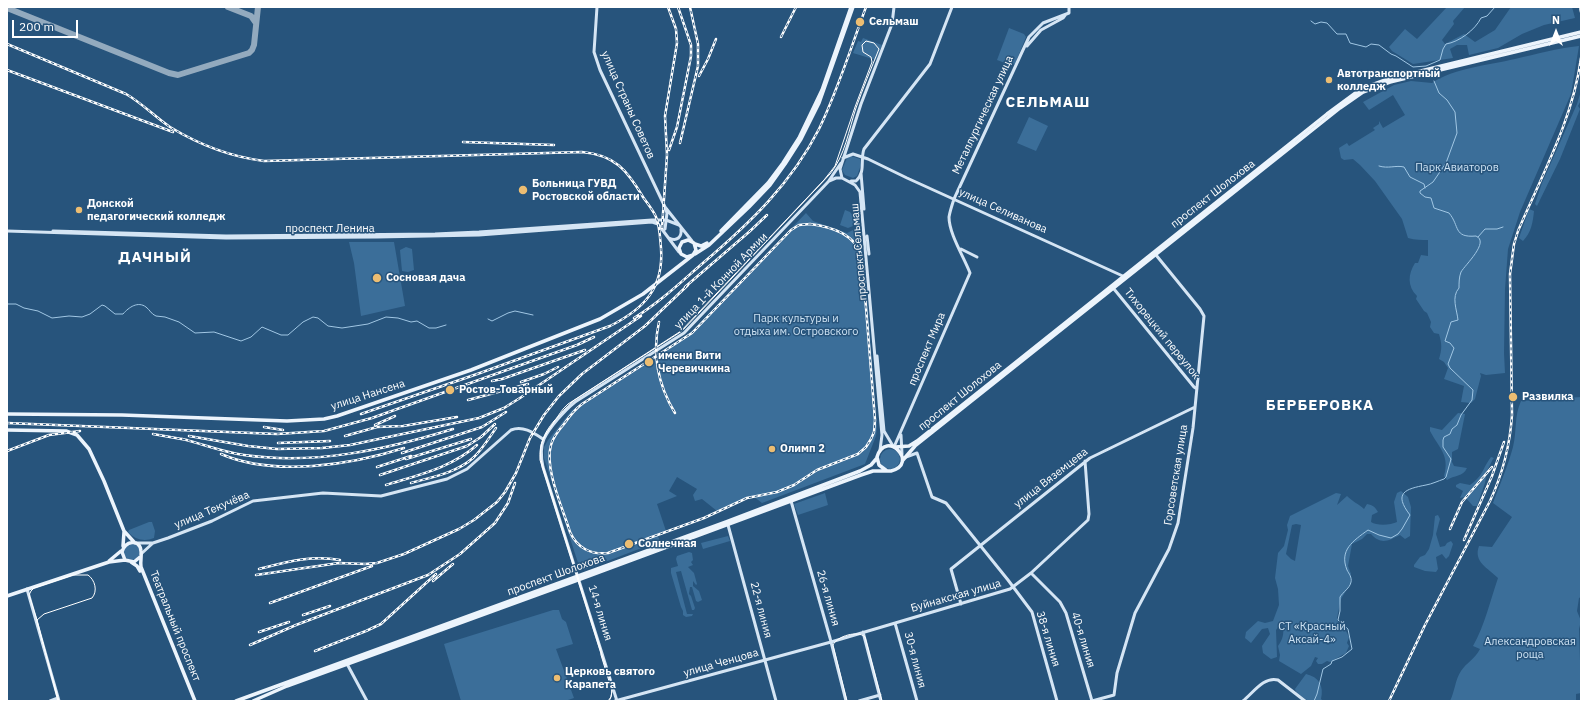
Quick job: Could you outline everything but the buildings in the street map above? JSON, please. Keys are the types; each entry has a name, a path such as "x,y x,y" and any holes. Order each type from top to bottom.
{"main road":[{"name":"улица Нансена","path":"7,414 122,415 287,421 324,419 337,416 471,370 600,319 642,294 682,265 730,225 770,185 786,164 798,144 819,103 852,7"},
{"name":"проспект Шолохова","path":"894,447 909,446 916,442 1156,255 1340,108 1364,92 1390,82 1572,36 1581,32"},
{"name":"проспект Шолохова","path":"904,459 915,446 1114,289 1327,114 1361,89 1388,79 1572,36 1581,36"},
{"path":"682,265 679,248 682,242 688,240 701,246 706,245"},
{"path":"681,254 687,257 693,255 696,248 694,243"},
{"path":"7,430 70,432 81,438 89,449 124,531 134,543 141,548 141,555 136,561 131,562 125,560 109,562 7,596"},
{"path":"885,447 894,447 902,454 904,459 897,469 887,471 879,466 879,452 885,447"},
{"name":"проспект Шолохова","path":"579,578 860,471 871,465 878,457"},
{"name":"проспект Шолохова","path":"253,701 273,691 346,663 870,472 887,471"},
{"path":"124,531 122,556 125,560"},
{"path":"109,562 128,543 134,543"},
{"name":"Театральный проспект","path":"141,555 141,567 194,701"},
{"name":"Театральный проспект","path":"131,562 139,568 194,701"},
{"name":"проспект Шолохова","path":"236,701 346,663"}],"street":[{"name":"улица Страны Советов","path":"597,7 594,45 596,58 665,207"},
{"path":"842,178 840,172 843,158 860,104 892,24 894,7"},
{"path":"828,182 833,179 842,178 851,182 858,179 863,165 862,157 865,147 930,64 952,7"},
{"path":"1068,13 1069,7"},
{"name":"Металлургическая улица","path":"970,273 954,237 949,218 954,199 1029,37 1043,23 1068,13"},
{"name":"Металлургическая улица","path":"1021,54 1036,34 1063,18 1068,13"},
{"path":"843,158 851,154 862,157"},
{"name":"улица Селиванова","path":"862,157 1127,277"},
{"path":"863,165 871,161"},
{"name":"улица 1-й Конной Армии","path":"544,439 559,419 575,402 684,334 828,182 842,163"},
{"name":"проспект Сельмаш","path":"861,173 884,428 885,434 894,447"},
{"name":"проспект Сельмаш","path":"851,182 858,187 860,192 882,435 879,452"},
{"path":"665,207 665,230 667,236 673,240 678,238 681,234 680,226"},
{"path":"665,207 694,243"},
{"path":"666,220 680,226"},
{"name":"проспект Ленина","path":"7,230 226,236 435,234 666,220"},
{"path":"652,221 658,224 681,254"},
{"path":"665,230 669,224 673,223"},
{"path":"959,248 977,257"},
{"path":"964,257 968,253"},
{"name":"Горсоветская улица","path":"1092,701 1114,695 1117,672 1135,613 1169,549 1176,531 1191,443 1205,318 1200,309 1156,255"},
{"name":"проспект Мира","path":"894,447 970,273"},
{"name":"Тихорецкий переулок","path":"1114,289 1197,389"},
{"name":"улица Вяземцева","path":"961,604 950,569 981,546 1085,461 1110,447 1195,407"},
{"name":"улица Текучёва","path":"134,543 153,543 212,521 253,501 323,492 381,496 447,479 467,469 511,430 516,428 526,430 544,439"},
{"name":"проспект Мира","path":"901,433 902,454"},
{"name":"14-я линия","path":"544,439 541,453 542,460 616,701"},
{"name":"38-я линия","path":"904,459 917,453 932,497 946,503 1014,587 1033,615 1057,701"},
{"name":"Буйнакская улица","path":"831,642 1014,587 1088,520 1089,514 1085,461"},
{"name":"26-я линия","path":"791,501 846,701"},
{"name":"22-я линия","path":"728,525 776,701"},
{"name":"улица Текучёва","path":"141,555 153,543"},
{"name":"40-я линия","path":"1031,573 1060,602 1064,609 1092,701"},
{"path":"27,589 58,700 50,701"},
{"name":"30-я линия","path":"895,623 917,701"},
{"path":"863,632 881,701"},
{"name":"улица Ченцова","path":"616,701 831,642"},
{"path":"346,663 368,701"},
{"path":"1243,701 1260,686 1274,679 1278,680 1305,701"},
{"path":"859,701 880,694"}],"green space":[{"path":"1447,7 1465,7 1453,21 1454,24 1442,40 1445,44 1464,34 1475,42 1495,30 1511,7 1572,7 1575,18 1544,25 1522,34 1498,48 1469,55 1467,45 1457,45 1450,49 1453,58 1413,64 1392,51 1389,47 1405,29 1417,39"},
{"path":"1009,28 1024,34 1026,37 1015,64 1010,65 997,60"},
{"path":"863,38 882,45 876,60 853,53 858,41 861,42"},
{"name":"Парк Авиаторов","path":"1579,46 1571,94 1520,212 1508,249 1505,289 1505,373 1486,375 1480,373 1481,376 1475,399 1471,403 1461,402 1464,386 1444,379 1448,368 1444,362 1439,359 1441,352 1441,341 1439,334 1434,333 1430,327 1431,322 1427,313 1416,299 1417,296 1410,284 1411,271 1415,263 1418,263 1421,255 1428,256 1428,240 1408,238 1402,219 1375,181 1353,159 1344,160 1341,158 1339,148 1347,143 1349,146 1375,130 1373,128 1379,124 1379,121 1383,128 1405,115 1393,95 1369,110 1363,102 1394,85 1411,81 1432,83 1461,70"},
{"path":"1581,91 1581,100 1578,106 1580,109 1560,159 1537,206 1535,204 1542,183 1577,104"},
{"path":"1029,117 1048,126 1036,151 1017,143"},
{"path":"851,156 860,159 861,165 857,176 853,178 845,175 842,170 847,158"},
{"path":"1529,209 1534,211 1533,219 1530,231 1523,241 1519,238"},
{"path":"845,210 850,212 854,217 858,215 858,224 848,228 840,225"},
{"name":"Парк культуры и отдыха им. Островского","path":"806,213 813,221 847,233 859,227 861,249 864,258 877,426 876,436 865,464 762,503 753,496 717,511 702,499 695,501 693,495 697,489 677,477 669,491 677,496 657,504 666,531 657,534 660,541 584,570 580,569 544,458 544,447 548,440 572,410 682,339 693,330"},
{"name":"Сосновая дача","path":"349,242 394,242 405,306 361,316 354,263"},
{"path":"406,247 412,249 414,270 408,272 402,271 400,250"},
{"name":"Александровская роща","path":"1581,397 1581,597 1579,598 1577,611 1581,621 1579,629 1581,693 1576,694 1576,701 1450,701 1457,678 1461,671 1476,656 1480,649 1473,646 1484,621 1498,578 1482,564 1478,556 1478,552 1479,546 1492,547 1512,517 1493,503 1513,447 1517,412 1521,401"},
{"path":"1458,413 1465,414 1458,449 1452,452 1452,462 1454,466 1467,468 1463,473 1447,480 1444,476 1446,462 1445,457 1430,431 1430,427 1442,430"},
{"path":"890,449 897,452 900,459 897,466 890,469 883,466 880,459 883,452"},
{"path":"1491,457 1494,458 1487,471 1485,483 1477,506 1473,506 1465,497 1460,498 1463,491 1456,487 1456,485 1460,483 1470,485 1475,481"},
{"name":"СТ «Красный Аксай-4»","path":"1401,491 1408,497 1411,507 1410,536 1405,539 1400,535 1385,541 1381,541 1371,534 1367,534 1362,539 1352,544 1348,566 1351,574 1350,584 1341,599 1337,618 1338,622 1344,627 1349,637 1347,643 1349,646 1346,653 1330,662 1327,661 1322,664 1318,664 1316,661 1318,658 1315,657 1311,666 1301,674 1279,661 1280,655 1278,646 1283,636 1283,625 1279,626 1276,630 1277,657 1271,659 1263,653 1262,646 1270,634 1268,628 1262,629 1251,643 1245,638 1246,632 1258,621 1265,623 1273,621 1279,605 1278,589 1275,578 1278,553 1284,546 1290,516 1336,493 1341,494 1337,505 1347,496 1364,509 1367,504 1375,508 1378,512 1372,515 1371,522 1380,525 1391,524 1397,522 1394,502 1397,493","holes":["1292,525 1301,525 1295,561 1286,554"]},
{"path":"825,493 828,505 798,515 794,504"},
{"path":"1438,515 1440,519 1436,534 1440,547 1445,546 1451,541 1453,544 1449,556 1446,559 1442,554 1436,557 1438,569 1436,572 1425,571 1414,567 1414,565 1429,549 1433,535 1435,516"},
{"path":"152,522 155,531 154,538 140,540 128,532 129,530"},
{"path":"728,536 730,541 703,549 701,543"},
{"path":"129,544 135,544 140,549 138,558 135,560 129,560 124,555 124,549"},
{"path":"689,552 692,553 693,560 691,562 693,565 688,567 694,573 697,584 696,585 693,581 693,586 699,591 702,600 698,602 696,601 692,587 690,587 689,594 695,608 692,610 681,571 676,572 687,614 693,614 692,616 686,617 683,615 671,573 671,568 678,566 676,559 677,556"},
{"path":"553,610 559,610 562,619 566,622 573,644 556,649 574,698 565,701 461,701 444,644"},
{"path":"1306,674 1314,677 1320,683 1322,690 1321,699 1323,701 1308,701 1296,692 1295,689"}],"waterway":[{"path":"1311,21 1315,24 1321,22 1327,23 1337,34 1346,34 1350,43 1366,47 1371,44 1379,45 1413,67 1426,66 1440,60 1446,44 1456,41 1466,35 1475,27 1481,18 1487,16 1495,7"},
{"path":"1314,701 1323,669 1331,664 1332,661 1342,657 1352,649 1348,629 1338,620 1340,611 1340,597 1351,582 1351,577 1345,563 1346,551 1357,538 1368,530 1391,538 1398,534 1410,515 1402,502 1404,493 1412,488 1433,483 1446,477 1451,459 1443,447 1444,437 1450,434 1452,429 1457,425 1461,415 1472,400 1473,390 1450,368 1448,364 1454,348 1450,343 1445,341 1451,322 1458,320 1455,295 1459,288 1460,274 1475,254 1480,243 1480,239 1476,236 1469,236 1460,233 1449,213 1434,208 1431,198 1425,197 1420,193 1420,191 1433,182 1446,163 1457,133 1455,112 1447,100 1439,93 1434,81"},
{"path":"1379,166 1404,167 1410,177 1424,184 1425,188"},
{"path":"1478,237 1485,229 1497,229 1503,227"},
{"path":"7,304 16,304 24,308 38,311 52,318 69,316 82,317 90,314 102,305 115,314 123,314 131,307 143,305 154,315 179,322 195,333 214,332 241,341 251,337 262,327 281,335 288,335 303,322 313,317 318,318 328,326 342,328 368,324 386,317 398,318 411,322 417,321 429,328 436,328 446,325"},
{"path":"488,319 492,321 515,311 533,315"}],"taxiway":[{"path":"228,7 251,16 256,23"},
{"path":"7,8 169,73 178,75 249,53 254,45 258,7"}],"tram line":[{"path":"608,701 611,697 612,691 601,655 601,650 541,460 543,439 548,431 554,422 556,419 557,417 568,404 681,331 824,180 835,166 872,62 871,57 863,52 862,45 866,41 874,43 879,49 856,108 843,151 835,167 830,174 682,331 573,401 568,406 559,416 557,418 554,421 547,430 543,439 540,449 540,460 600,650 602,655 606,666 610,678 612,691 611,696 609,701"},
{"path":"58,701 37,620 44,614 92,598 95,592 95,586 88,575 73,575 34,588 29,595 37,620 59,701"},
{"path":"847,701 833,645 839,639 853,634 858,634 865,637 882,701"}],"railway":[{"path":"662,228 667,155 665,116 677,43 676,29 668,7"},
{"path":"669,150 677,127 691,56 691,45 678,7"},
{"path":"680,143 698,66 698,44 690,7"},
{"path":"781,37 796,7"},
{"path":"634,318 670,292 737,233 768,202 796,168 808,149 826,114 866,7"},
{"path":"1580,7 1581,12"},
{"path":"699,76 716,39"},
{"path":"7,44 126,94 170,127 192,139 216,149 252,159 264,161 582,152 603,156 612,160 625,172 655,214 660,232 661,262 659,275 655,286 642,304 633,312 610,326 361,414"},
{"path":"1389,701 1425,625 1490,501 1502,469 1508,448 1512,415 1510,274 1514,244 1518,231 1564,125 1577,81 1581,58"},
{"path":"7,70 173,132"},
{"path":"463,142 554,145"},
{"path":"685,287 767,215"},
{"path":"810,224 827,227 849,237 859,250 862,258 875,420 874,432 866,447 858,454 817,470 794,485 777,492 747,498 704,518 608,553 596,553 585,549 576,542 570,532 555,488 550,465 551,445 554,437 582,404 692,333 791,230 799,225 810,224"},
{"path":"256,575 339,563 377,563 404,554 459,529 474,520 497,502 505,492 516,473 530,438 544,415 559,396 582,374 645,326 688,285"},
{"path":"189,436 248,446 277,449 322,448 350,445 479,418 504,408 520,398 641,316"},
{"path":"659,322 656,346 658,369 664,391 675,413"},
{"path":"7,423 277,434 324,431 372,418 577,345 594,337"},
{"path":"492,381 502,379 585,350"},
{"path":"521,382 544,374 558,367"},
{"path":"468,400 528,384"},
{"path":"402,453 482,427 506,412"},
{"path":"375,425 395,416"},
{"path":"345,436 377,427 403,426 457,417"},
{"path":"380,475 467,446 481,437 495,424"},
{"path":"264,427 283,430"},
{"path":"411,483 444,474 466,463 473,458 496,428"},
{"path":"182,439 236,454 271,458 297,458 350,454 427,437 453,429"},
{"path":"7,451 49,435 80,431"},
{"path":"153,434 187,440"},
{"path":"406,459 471,439"},
{"path":"278,443 330,441"},
{"path":"1464,540 1492,476 1504,442"},
{"path":"386,485 434,470 456,460 477,445"},
{"path":"221,454 242,461 288,467 337,463 383,454 404,448"},
{"path":"377,467 411,456"},
{"path":"1450,529 1462,502 1492,467"},
{"path":"250,645 296,625 428,575 460,554 495,523 508,503 515,483"},
{"path":"259,569 309,559 319,558 340,560"},
{"path":"433,581 453,564"},
{"path":"270,603 372,566"},
{"path":"315,651 381,624 436,574"},
{"path":"303,615 330,606"},
{"path":"259,632 289,622"}],"place":[{"name":"Сельмаш","path":"860,22"},
{"name":"Автотранспортный колледж","path":"1329,80"},
{"name":"Больница ГУВД Ростовской области","path":"523,190"},
{"name":"Донской педагогический колледж","path":"79,210"},
{"name":"Сосновая дача","path":"377,278"},
{"name":"имени Вити Черевичкина","path":"649,362"},
{"name":"Ростов-Товарный","path":"450,390"},
{"name":"Развилка","path":"1513,397"},
{"name":"Олимп 2","path":"772,449"},
{"name":"Солнечная","path":"629,544"},
{"name":"Церковь святого Карапета","path":"557,678"}],"district":[{"name":"СЕЛЬМАШ","path":"1048,103"},
{"name":"ДАЧНЫЙ","path":"155,258"},
{"name":"БЕРБЕРОВКА","path":"1320,406"}]}
